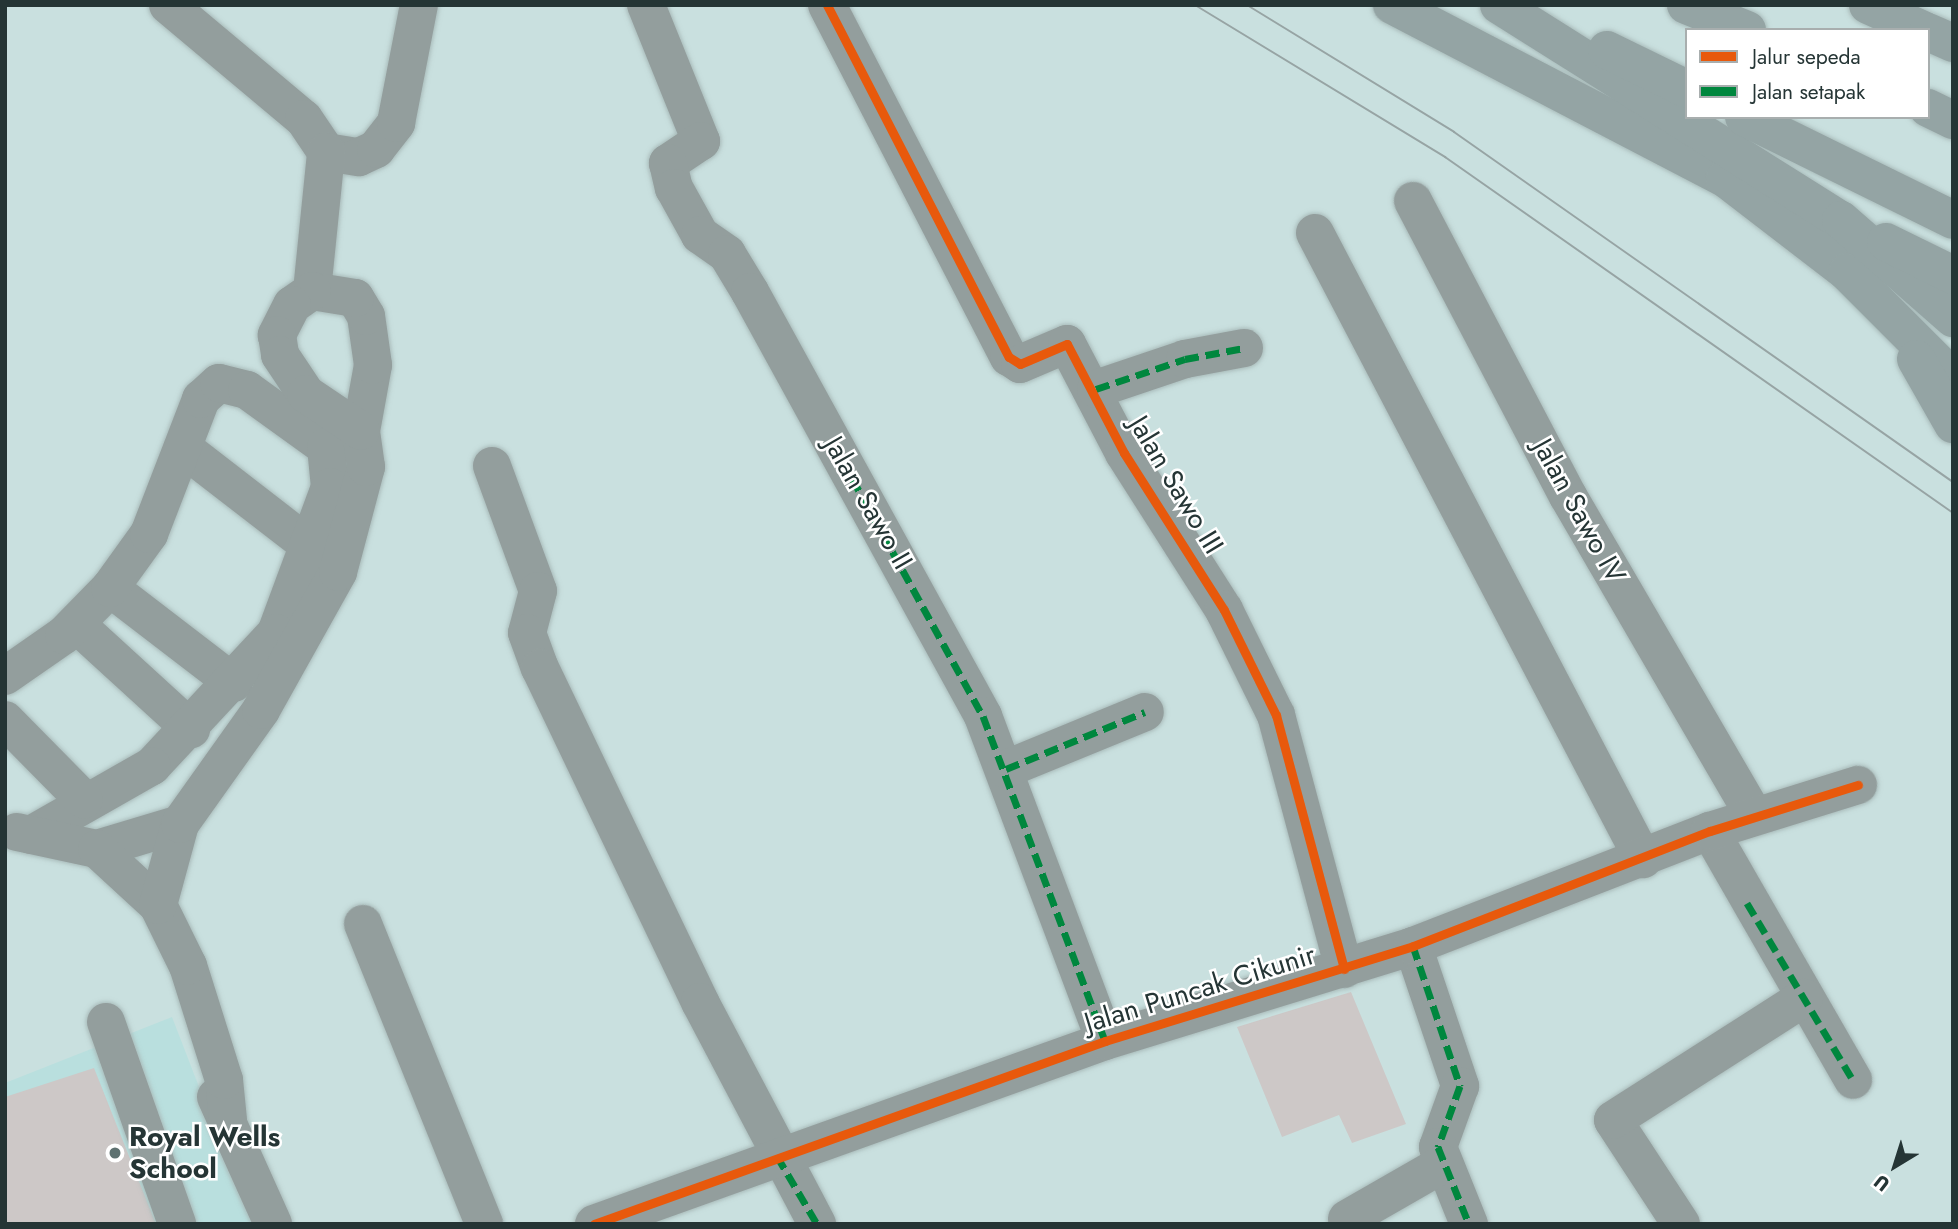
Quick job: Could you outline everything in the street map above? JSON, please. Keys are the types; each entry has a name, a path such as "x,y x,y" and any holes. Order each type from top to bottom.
{"highway":[{"path":"1392,5 1725,178 1847,272 1953,378"},
{"path":"1499,5 1841,220 1953,275"},
{"path":"1514,5 1685,88"},
{"path":"1686,5 1742,28"},
{"path":"1868,5 1919,28"},
{"path":"1930,33 1953,43"},
{"path":"1930,109 1953,120"},
{"path":"1748,119 1953,220"},
{"path":"1841,220 1953,318"},
{"path":"1847,272 1903,338 1953,424"}],"street":[{"path":"168,5 342,154"},
{"path":"342,154 376,149 396,123 419,5"},
{"name":"Jalan Sawo II","path":"646,5 701,141 668,163 674,188 700,235 727,254 929,610 1006,769 1105,1041"},
{"name":"Jalan Sawo III","path":"827,5 1009,357 1020,364 1067,344 1096,388 1124,453 1224,610 1276,715 1344,969"},
{"path":"321,290 342,154"},
{"name":"Jalan Sawo IV","path":"1413,201 1568,496 1754,816"},
{"path":"1315,233 1624,812 1643,859"},
{"path":"165,921 180,824 261,710 338,572 366,467 361,431 373,365 366,316 355,298 321,290 292,305 277,335 280,355 306,394 361,431"},
{"path":"1096,388 1185,359 1244,348"},
{"path":"5,676 76,624 110,588 149,534 201,399 219,383 247,390 326,447 330,486 310,547 276,633 234,683 152,766 18,832"},
{"path":"183,448 310,547"},
{"path":"492,466 538,591 527,633 540,668 777,1156 817,1224"},
{"path":"110,588 234,683"},
{"path":"76,624 191,729"},
{"path":"1006,769 1144,712"},
{"path":"5,720 84,800"},
{"name":"Jalan Puncak Cikunir","path":"594,1224 777,1156 1105,1041 1413,946 1710,831 1858,785"},
{"path":"18,832 97,849 180,824"},
{"path":"1710,831 1853,1080"},
{"path":"97,849 165,921 196,988 224,1080 229,1120 273,1224"},
{"path":"363,924 484,1224"},
{"path":"1413,946 1460,1086 1455,1113 1438,1141 1443,1164 1469,1224"},
{"path":"1681,1224 1613,1119 1804,998"},
{"path":"106,1022 177,1224"},
{"path":"1347,1219 1443,1164"}],"shaded area":[{"name":"Royal Wells School","path":"172,1017 252,1224 5,1224 5,1083"}],"building":[{"path":"1351,992 1406,1124 1352,1143 1339,1115 1282,1137 1237,1027"},
{"path":"94,1068 156,1224 5,1224 5,1097"}],"tram line":[{"path":"1195,5 1445,157 1953,513"},
{"path":"1247,5 1454,132 1953,482"}],"marked path":[{"path":"1096,389 1185,359 1244,348"},
{"path":"852,478 983,716 1105,1041"},
{"path":"1006,769 1145,712"},
{"path":"1747,903 1853,1080"},
{"path":"1413,946 1460,1086 1438,1147 1469,1224"},
{"path":"777,1156 817,1224"}],"cycle path":[{"path":"827,5 1009,357 1020,364 1067,344 1124,453 1224,610 1276,715 1344,969"},
{"path":"594,1224 1105,1041 1413,946 1710,831 1858,785"}],"place":[{"name":"Royal Wells School","path":"115,1153"}]}
